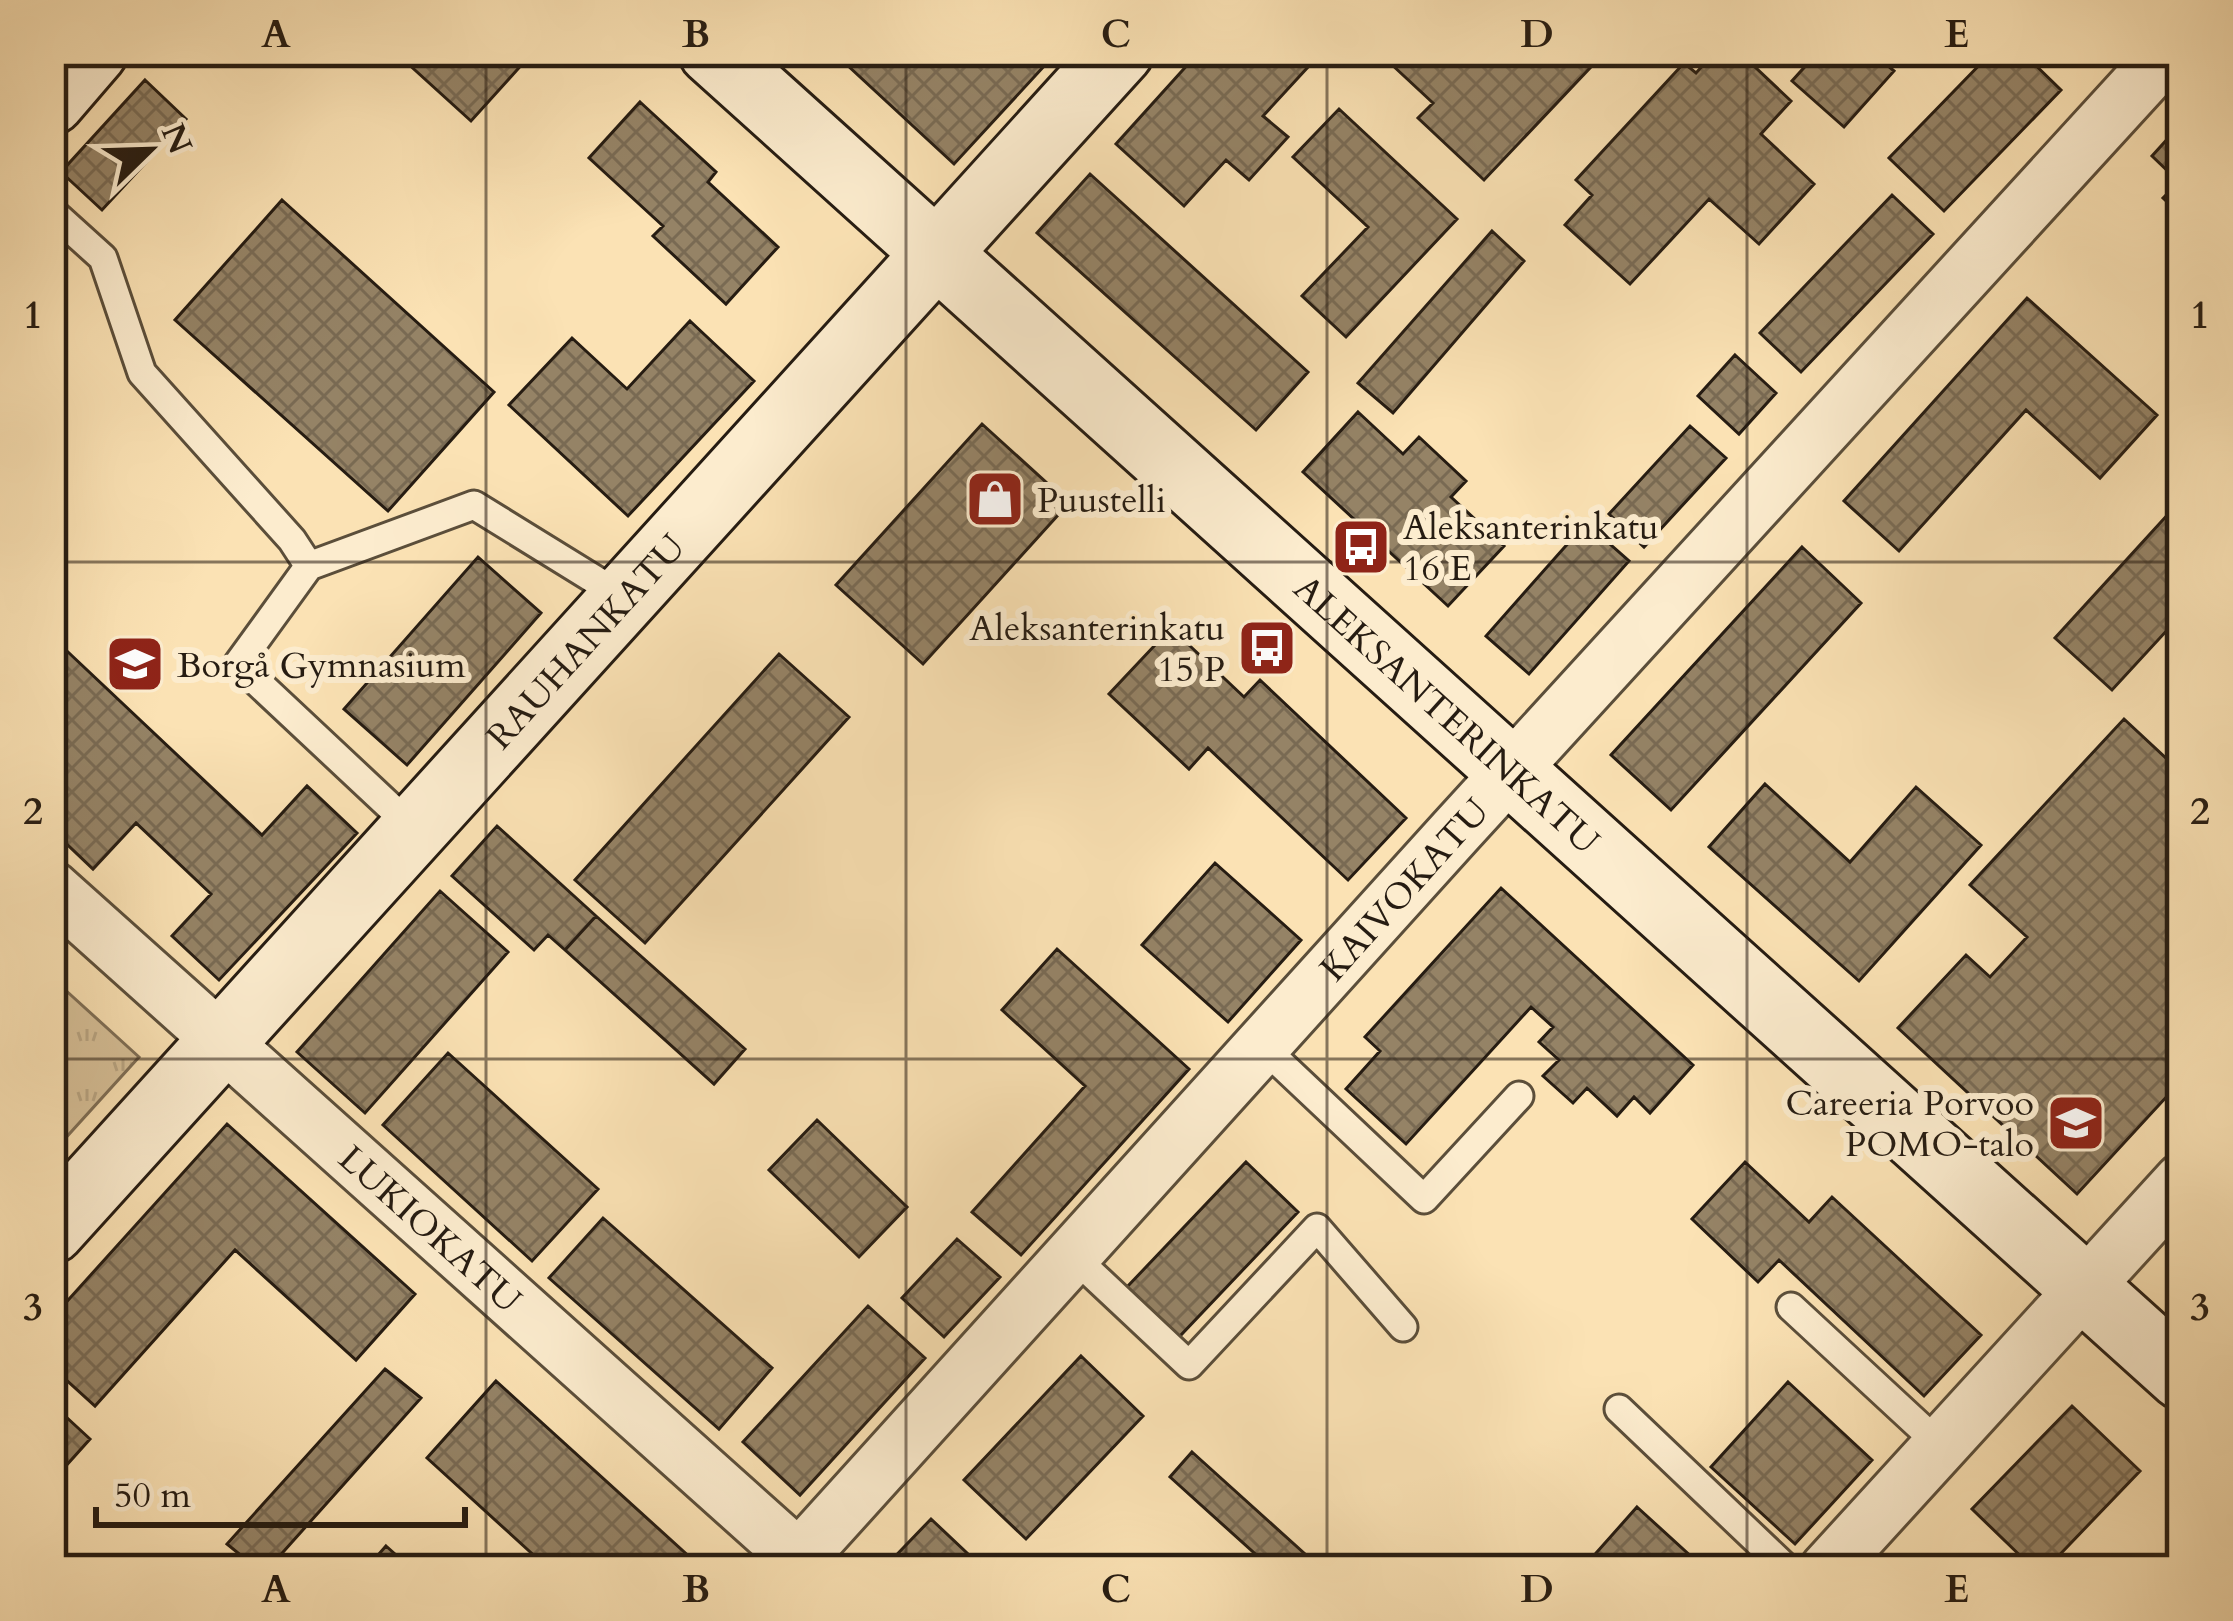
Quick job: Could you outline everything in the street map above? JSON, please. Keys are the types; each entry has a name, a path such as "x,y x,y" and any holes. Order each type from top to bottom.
{"main road":[{"path":"51,100 94,51"},
{"name":"ALEKSANTERINKATU","path":"712,51 2182,1376"},
{"name":"RAUHANKATU","path":"51,1230 1120,51"}],"street":[{"name":"KAIVOKATU","path":"800,1566 1512,769 2168,51"},
{"name":"LUKIOKATU","path":"51,888 800,1566"},
{"path":"1827,1570 2182,1181"}],"lane":[{"path":"51,212 103,258 142,373 310,566"},
{"path":"416,830 238,664 310,566 474,505 623,598"},
{"path":"1263,1047 1424,1199 1519,1096"},
{"path":"1074,1257 1189,1365 1317,1228 1403,1327"},
{"path":"1791,1307 1941,1446"},
{"path":"1619,1409 1788,1570"}],"green space":[{"path":"51,977 139,1057 51,1154"}],"building":[{"path":"394,51 534,51 471,121"},
{"path":"832,51 1058,51 954,164"},
{"path":"1200,51 1291,51 1308,67 1263,116 1288,137 1249,180 1226,160 1184,206 1116,144"},
{"path":"1291,51 1332,51 1325,59 1319,54 1308,67"},
{"path":"1401,51 1606,51 1484,180 1418,118 1433,103 1390,63"},
{"path":"1716,51 1738,51 1791,101 1761,134 1814,184 1759,244 1709,199 1630,284 1565,225 1592,195 1576,180 1684,63 1696,73"},
{"path":"1819,51 1871,51 1894,71 1844,127 1792,81"},
{"path":"1993,51 2021,51 2061,90 1944,211 1889,158"},
{"path":"145,80 186,119 102,210 61,172"},
{"path":"640,102 716,172 708,182 778,247 726,304 653,236 663,226 589,158"},
{"path":"1339,109 1457,219 1346,337 1302,296 1368,227 1293,157"},
{"path":"2182,123 2182,216 2163,198 2179,182 2152,156"},
{"path":"1090,174 1308,372 1256,430 1037,233"},
{"path":"1892,195 1933,234 1801,372 1760,333"},
{"path":"282,200 494,392 388,511 175,320"},
{"path":"1492,231 1524,261 1393,413 1358,383"},
{"path":"2027,298 2157,415 2100,478 2026,410 1899,551 1844,501"},
{"path":"690,321 754,381 628,516 509,405 572,338 627,389"},
{"path":"1735,355 1776,393 1739,434 1698,396"},
{"path":"1358,412 1403,454 1419,437 1466,481 1451,497 1504,546 1448,606 1303,472"},
{"path":"982,424 1069,503 923,664 836,585"},
{"path":"1690,426 1726,458 1644,547 1609,514"},
{"path":"2182,499 2182,614 2112,690 2055,638"},
{"path":"1586,523 1629,561 1529,674 1486,636"},
{"path":"1802,547 1861,603 1671,810 1611,755"},
{"path":"478,557 541,613 407,765 344,709"},
{"path":"1171,628 1244,697 1260,680 1406,818 1348,880 1208,748 1189,769 1109,694"},
{"path":"51,636 262,835 307,786 357,833 219,980 172,936 211,894 136,823 93,869 51,829"},
{"path":"779,654 849,717 645,943 575,880"},
{"path":"2124,719 2182,773 2182,1080 2077,1194 1898,1028 1966,955 1990,977 2027,937 1970,885"},
{"path":"1765,784 1850,862 1916,787 1981,845 1859,981 1709,847"},
{"path":"497,826 596,916 565,950 548,935 534,950 452,876"},
{"path":"1215,863 1301,940 1228,1022 1142,945"},
{"path":"1501,888 1693,1065 1650,1113 1634,1097 1617,1116 1587,1088 1573,1103 1543,1076 1559,1060 1539,1042 1553,1027 1531,1007 1406,1144 1346,1089 1380,1051 1365,1037"},
{"path":"440,891 508,952 365,1113 297,1052"},
{"path":"596,916 745,1049 714,1084 565,950"},
{"path":"1057,949 1189,1069 1021,1255 972,1212 1085,1086 1002,1010"},
{"path":"448,1053 598,1189 532,1261 383,1125"},
{"path":"817,1120 907,1207 859,1257 769,1170"},
{"path":"227,1124 415,1294 356,1360 235,1250 95,1406 51,1366 51,1319"},
{"path":"1246,1162 1298,1212 1179,1337 1127,1287"},
{"path":"1745,1162 1809,1222 1832,1197 1981,1335 1924,1396 1779,1260 1758,1282 1692,1219"},
{"path":"603,1218 772,1368 719,1429 549,1278"},
{"path":"957,1239 1000,1277 944,1337 902,1298"},
{"path":"868,1306 925,1358 800,1495 743,1442"},
{"path":"1081,1356 1143,1416 1026,1539 964,1480"},
{"path":"385,1369 421,1398 267,1570 259,1570 227,1544"},
{"path":"496,1381 704,1570 550,1570 427,1458"},
{"path":"1788,1382 1872,1460 1795,1544 1711,1467"},
{"path":"51,1403 90,1439 55,1478 51,1474"},
{"path":"2072,1406 2140,1471 2045,1570 2035,1570 1972,1509"},
{"path":"1192,1452 1315,1563 1308,1570 1273,1570 1170,1477"},
{"path":"1637,1507 1706,1570 1581,1570"},
{"path":"931,1519 985,1570 882,1570"},
{"path":"386,1546 413,1570 365,1570"}],"place":[{"name":"Puustelli","path":"995,499"},
{"name":"Aleksanterinkatu 16 E","path":"1361,547"},
{"name":"Aleksanterinkatu 15 P","path":"1267,648"},
{"name":"Borgå Gymnasium","path":"135,664"},
{"name":"Careeria Porvoo POMO-talo","path":"2076,1123"}]}
